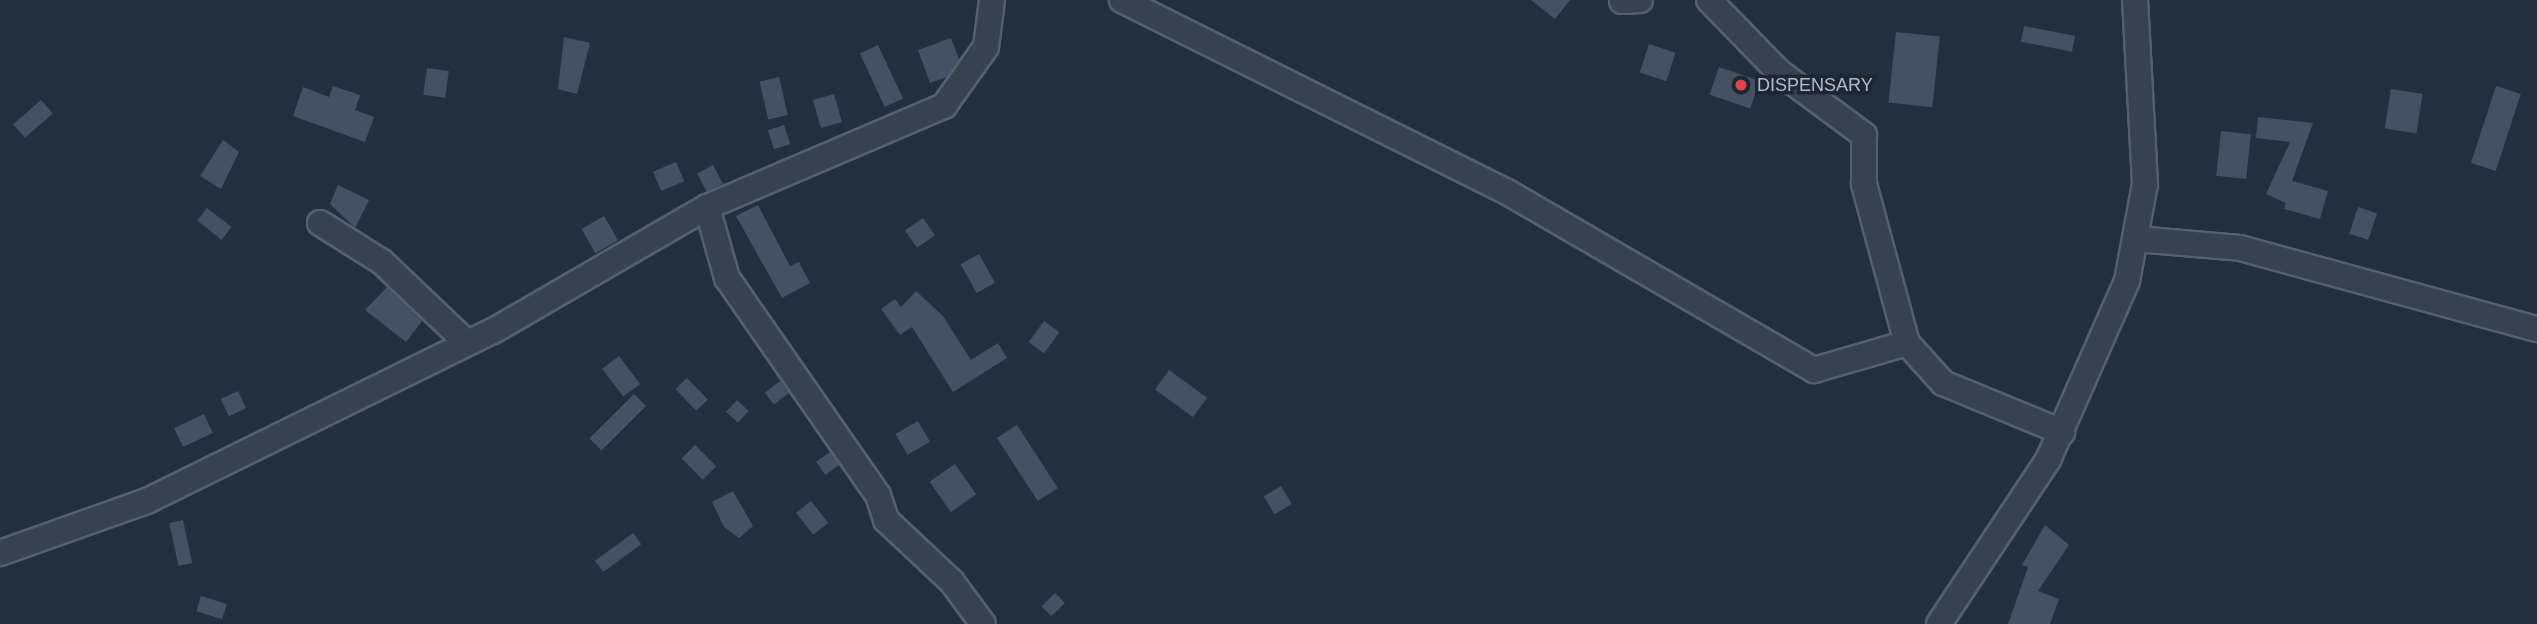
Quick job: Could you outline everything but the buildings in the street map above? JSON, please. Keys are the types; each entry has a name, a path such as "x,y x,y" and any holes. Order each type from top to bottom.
{"street":[{"path":"0,552 146,501 465,341 707,207 944,106 986,47 992,0"},
{"path":"1122,0 1507,192 1814,370 1907,344"},
{"path":"1622,1 1640,0"},
{"path":"1709,0 1779,72 1864,135 1864,184 1907,344 1943,383 2062,432"},
{"path":"1939,624 2021,509 2062,432 2127,281 2145,184 2135,0"},
{"path":"707,207 726,278 878,495 886,520 952,582 983,624"},
{"path":"320,223 382,262 465,341"},
{"path":"2136,239 2240,248 2537,330"}],"place":[{"name":"DISPENSARY","path":"1741,85"}]}
